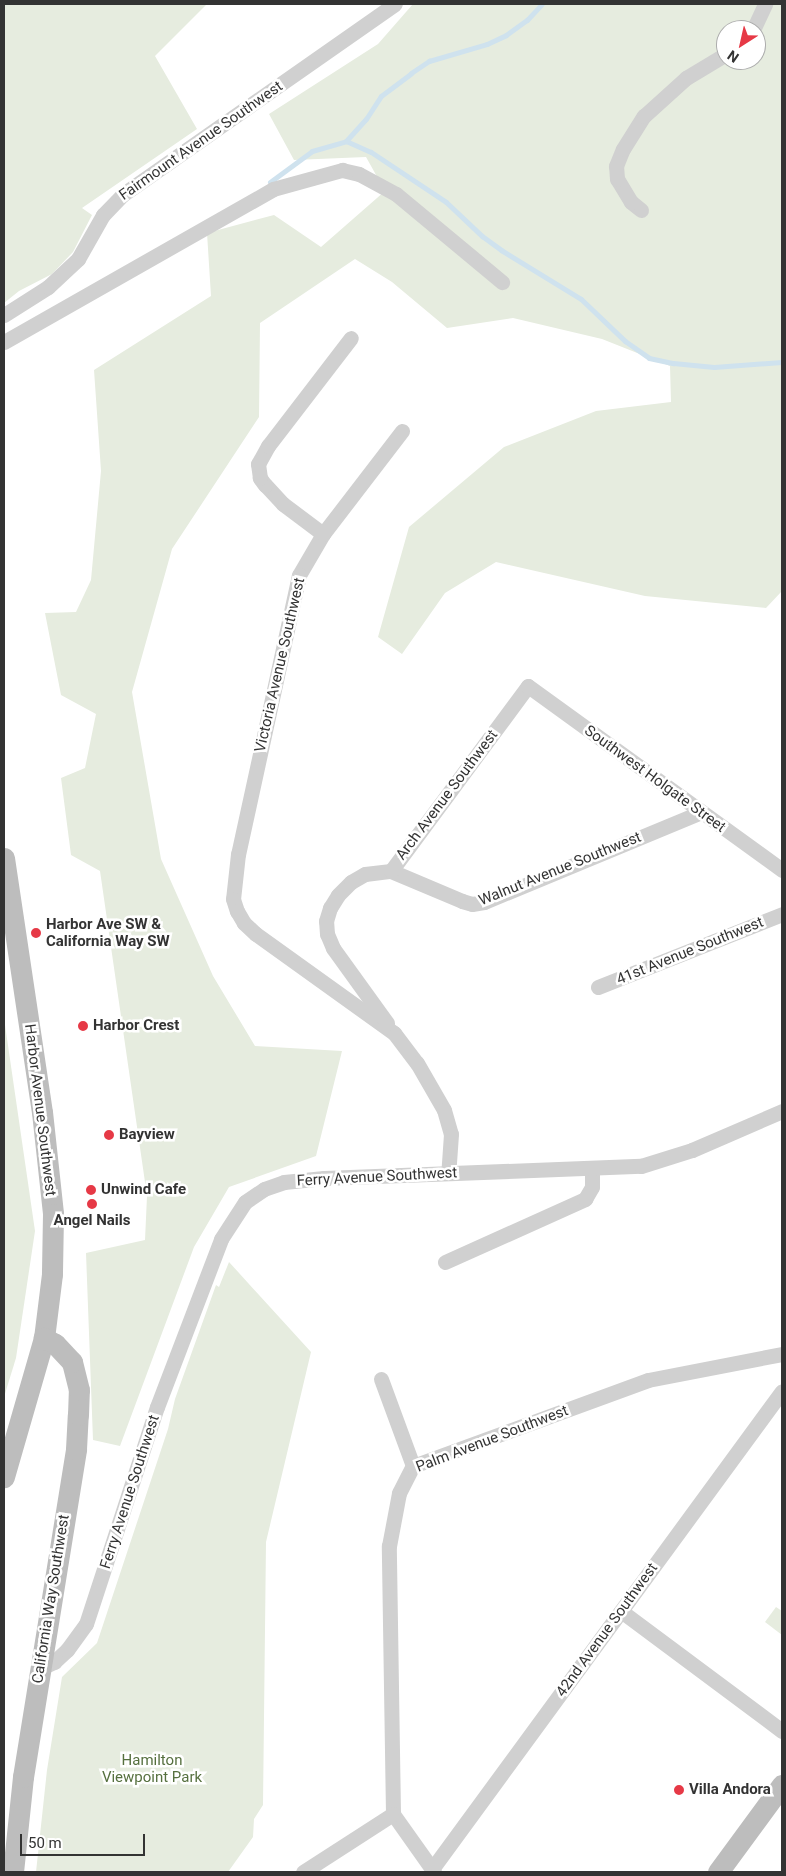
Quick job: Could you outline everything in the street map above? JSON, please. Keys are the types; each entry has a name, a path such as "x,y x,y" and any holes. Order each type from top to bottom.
{"main road":[{"name":"Harbor Avenue Southwest","path":"4,858 42,1112 52,1214 52,1274 44,1338 4,1477"},
{"name":"California Way Southwest","path":"13,1872 23,1777 39,1669 76,1449 79,1390 72,1362 55,1344 44,1338"},
{"path":"718,1872 782,1786"}],"street":[{"name":"Fairmount Avenue Southwest","path":"4,315 48,287 78,259 103,215 122,195 395,4"},
{"path":"758,20 765,4"},
{"path":"641,210 630,202 618,179 616,166 623,149 644,116 686,78 716,60"},
{"path":"4,342 273,189 342,170 359,174 396,194 502,282"},
{"path":"323,534 282,504 260,478 258,464 262,454 351,338"},
{"name":"Victoria Avenue Southwest","path":"394,1033 256,934 244,923 237,912 233,899 238,854 299,575 323,534 402,432"},
{"name":"Southwest Holgate Street","path":"528,686 782,870"},
{"name":"Arch Avenue Southwest","path":"394,1033 334,948 327,934 326,921 330,908 338,895 351,882 365,874 391,871 528,686"},
{"name":"Walnut Avenue Southwest","path":"391,871 462,901 472,904 484,902 701,812"},
{"name":"41st Avenue Southwest","path":"598,987 782,914"},
{"path":"394,1033 417,1063 444,1110 450,1134 448,1173"},
{"name":"Ferry Avenue Southwest","path":"39,1669 54,1662 67,1650 86,1624 157,1407 221,1239 245,1202 264,1189 284,1182 324,1178 640,1166 692,1150 782,1111"},
{"path":"445,1262 585,1199 592,1187 592,1168"},
{"name":"Palm Avenue Southwest","path":"394,1814 389,1546 399,1493 413,1466 648,1380 782,1354"},
{"path":"381,1379 413,1466"},
{"name":"42nd Avenue Southwest","path":"433,1871 782,1390"},
{"path":"621,1612 782,1731"},
{"path":"303,1872 394,1814 433,1871"}],"green space":[{"path":"4,4 207,4 155,56 197,129 82,208 92,215 73,252 52,274 19,291 4,303"},
{"path":"413,4 782,4 782,591 766,608 645,596 496,562 445,593 402,654 378,637 409,527 504,447 596,411 671,402 670,366 602,339 513,318 447,328 392,282 355,259 260,323 259,417 172,549 132,692 161,859 213,976 255,1046 342,1051 316,1156 229,1187 194,1247 120,1446 93,1440 86,1253 145,1240 147,1196 100,871 71,855 61,778 85,768 96,714 61,695 45,613 76,612 91,580 101,471 94,370 211,296 207,233 274,215 321,247 385,191 366,157 294,160 269,114 378,44"},
{"path":"4,1018 35,1231 16,1358 4,1397"},
{"name":"Hamilton Viewpoint Park","path":"229,1262 311,1352 266,1542 263,1805 254,1819 253,1837 228,1872 36,1872 47,1770 62,1677 97,1643 168,1429 175,1399 216,1285 219,1287"},
{"path":"776,1607 782,1611 782,1635 765,1622"}],"waterway":[{"path":"270,182 312,151 346,141 366,119 381,96 429,61 487,44 506,35 527,20 542,4"},
{"path":"346,141 371,152 446,202 482,236 501,250 581,299 625,341 649,358 673,363 714,367 782,362"}],"place":[{"name":"Harbor Ave SW & California Way SW","path":"36,933"},
{"name":"Harbor Crest","path":"83,1026"},
{"name":"Bayview","path":"109,1135"},
{"name":"Unwind Cafe","path":"91,1190"},
{"name":"Angel Nails","path":"92,1204"},
{"name":"Villa Andora","path":"679,1790"}]}
